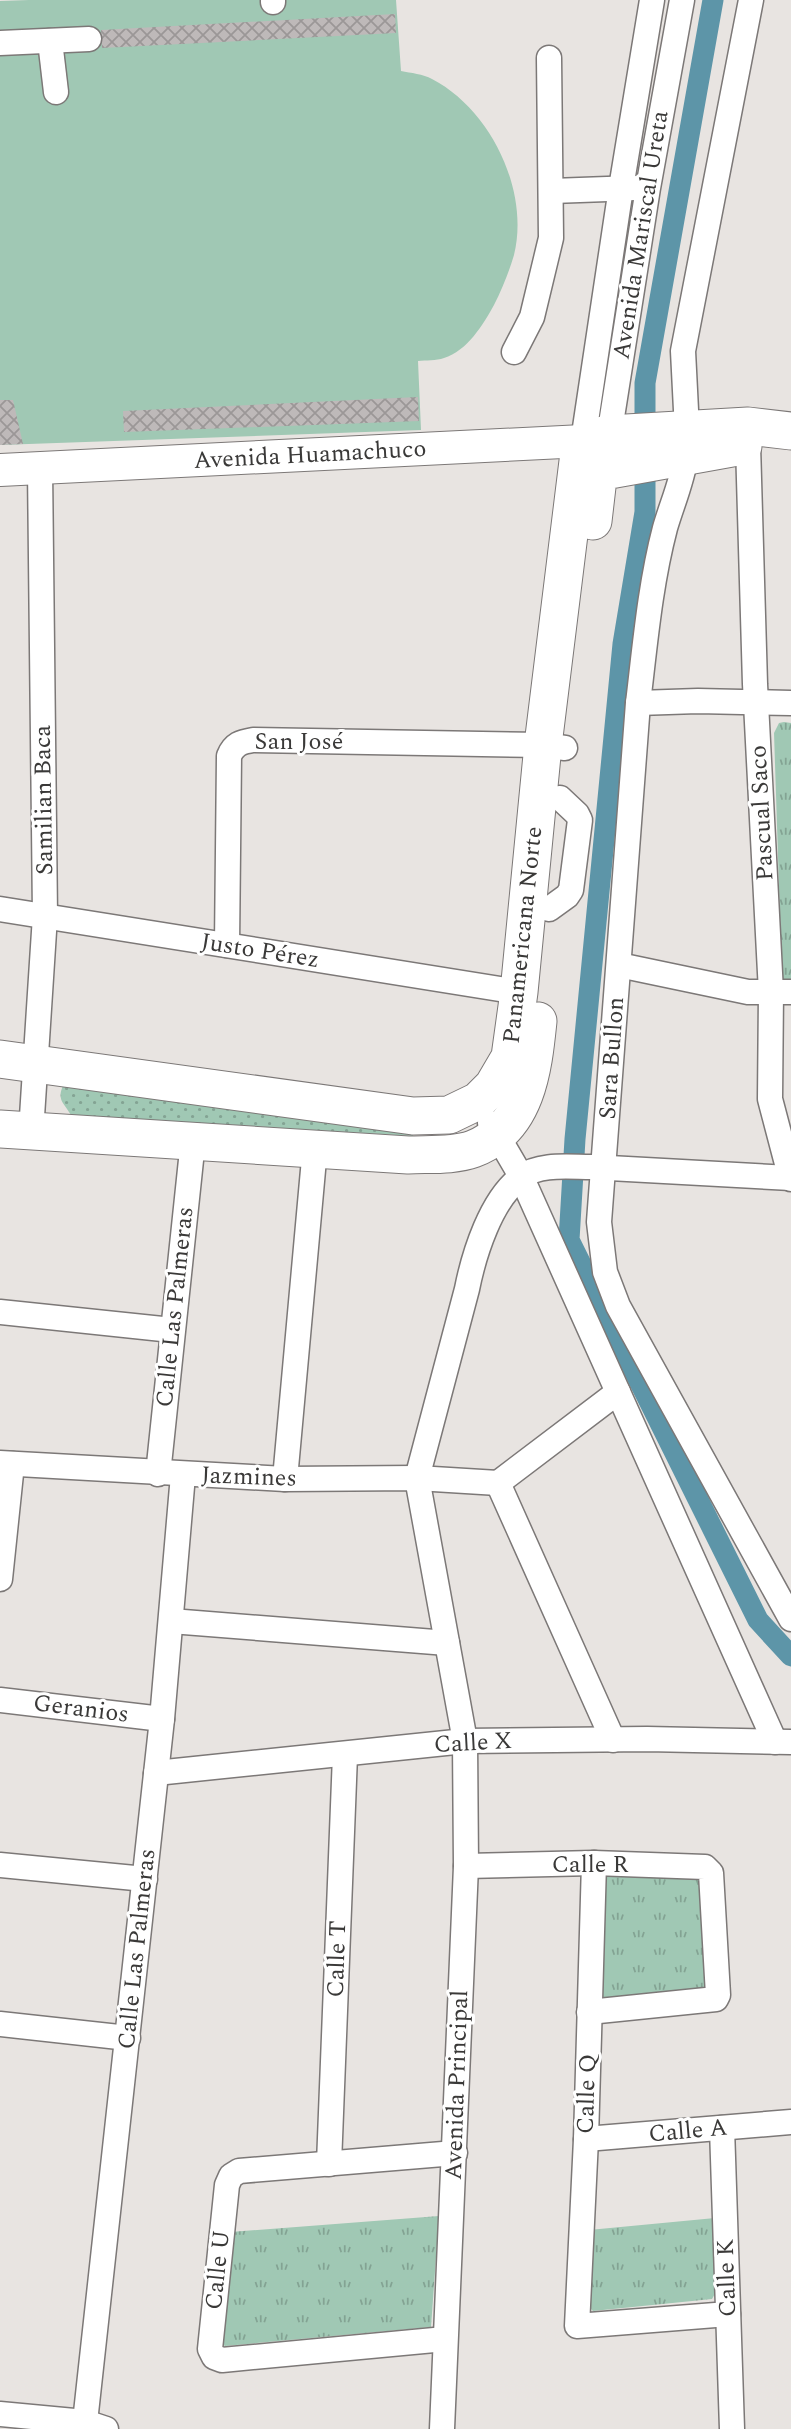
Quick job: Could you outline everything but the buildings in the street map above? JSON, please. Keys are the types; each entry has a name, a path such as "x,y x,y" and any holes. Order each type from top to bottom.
{"highway":[{"path":"676,444 748,426 787,431"},
{"path":"607,449 676,444 748,445 787,431"},
{"name":"Panamericana Norte","path":"17,1061 413,1116 449,1115 478,1101 494,1086 510,1057 554,746 578,450 607,449"},
{"name":"Panamericana Norte","path":"15,1130 408,1155 446,1154 473,1149 497,1134 517,1113 527,1090 534,1061 560,798 554,746"}],"main road":[{"name":"Avenida Huamachuco","path":"0,470 607,449"}],"street":[{"name":"Avenida Mariscal Ureta","path":"607,449 621,188 652,0"},
{"name":"Avenida Mariscal Ureta","path":"607,449 648,188 682,0"},
{"name":"Sara Bullon","path":"751,0 683,351 676,444 683,479 665,528 646,637 638,703 619,965 598,1168 599,1222 605,1272 618,1306 791,1619"},
{"path":"0,43 89,39"},
{"path":"50,41 56,92"},
{"path":"514,352 532,317 551,238 549,58"},
{"path":"552,191 648,188"},
{"name":"Pascual Saco","path":"748,445 757,704 781,992 770,1099 791,1178"},
{"name":"Samilian Baca","path":"15,1130 17,1061 45,916 40,468"},
{"path":"638,703 791,703"},
{"name":"San José","path":"227,946 229,756 233,747 241,742 253,740 554,746"},
{"name":"Justo Pérez","path":"0,909 519,992"},
{"path":"619,965 748,992 781,992"},
{"path":"478,1101 521,1177 618,1392 783,1742"},
{"name":"Calle Las Palmeras","path":"158,1474 193,1141"},
{"path":"285,1479 315,1148"},
{"path":"417,1478 478,1245 497,1207 521,1177 541,1169 558,1167 791,1178"},
{"path":"0,1312 172,1330"},
{"path":"613,1740 498,1483 618,1392"},
{"path":"0,1578 6,1464"},
{"name":"Jazmines","path":"6,1464 285,1479 417,1478 498,1483"},
{"name":"Calle Las Palmeras","path":"95,2426 128,2038 162,1719 183,1475"},
{"name":"Avenida Principal","path":"417,1478 465,1741 466,1866 442,2429"},
{"path":"171,1621 447,1643"},
{"name":"Geranios","path":"0,1700 162,1719"},
{"name":"Calle X","path":"156,1773 465,1741 783,1742"},
{"name":"Calle T","path":"329,2164 345,1755"},
{"name":"Calle R","path":"466,1866 594,1863 705,1867 711,1873 718,1995 716,1999 589,2012"},
{"name":"Calle Q","path":"594,1863 586,2139 577,2326 728,2314"},
{"path":"0,1865 145,1880"},
{"path":"0,2024 128,2038"},
{"name":"Calle A","path":"586,2139 791,2122"},
{"name":"Calle K","path":"722,2128 732,2429"},
{"name":"Calle U","path":"445,2339 222,2360 214,2357 210,2349 227,2185 231,2176 239,2171 455,2153"},
{"path":"0,2414 95,2426"}],"green space":[{"path":"396,0 401,71 432,79 472,110 501,154 516,204 514,255 500,293 485,321 474,336 452,355 438,360 418,361 421,430 0,445 0,1"},
{"path":"779,723 791,723 791,987 782,979 774,733"},
{"path":"65,1081 414,1124 413,1136 71,1115 61,1096"},
{"path":"600,1875 700,1876 706,1986 697,1993 603,2000 598,1994"},
{"path":"439,2216 431,2327 225,2346 217,2341 230,2232"},
{"path":"715,2218 716,2292 712,2299 593,2311 588,2306 589,2230"}],"waterway":[{"path":"713,0 645,383 645,512 623,644 575,1139 569,1240 758,1620 791,1656"}]}
